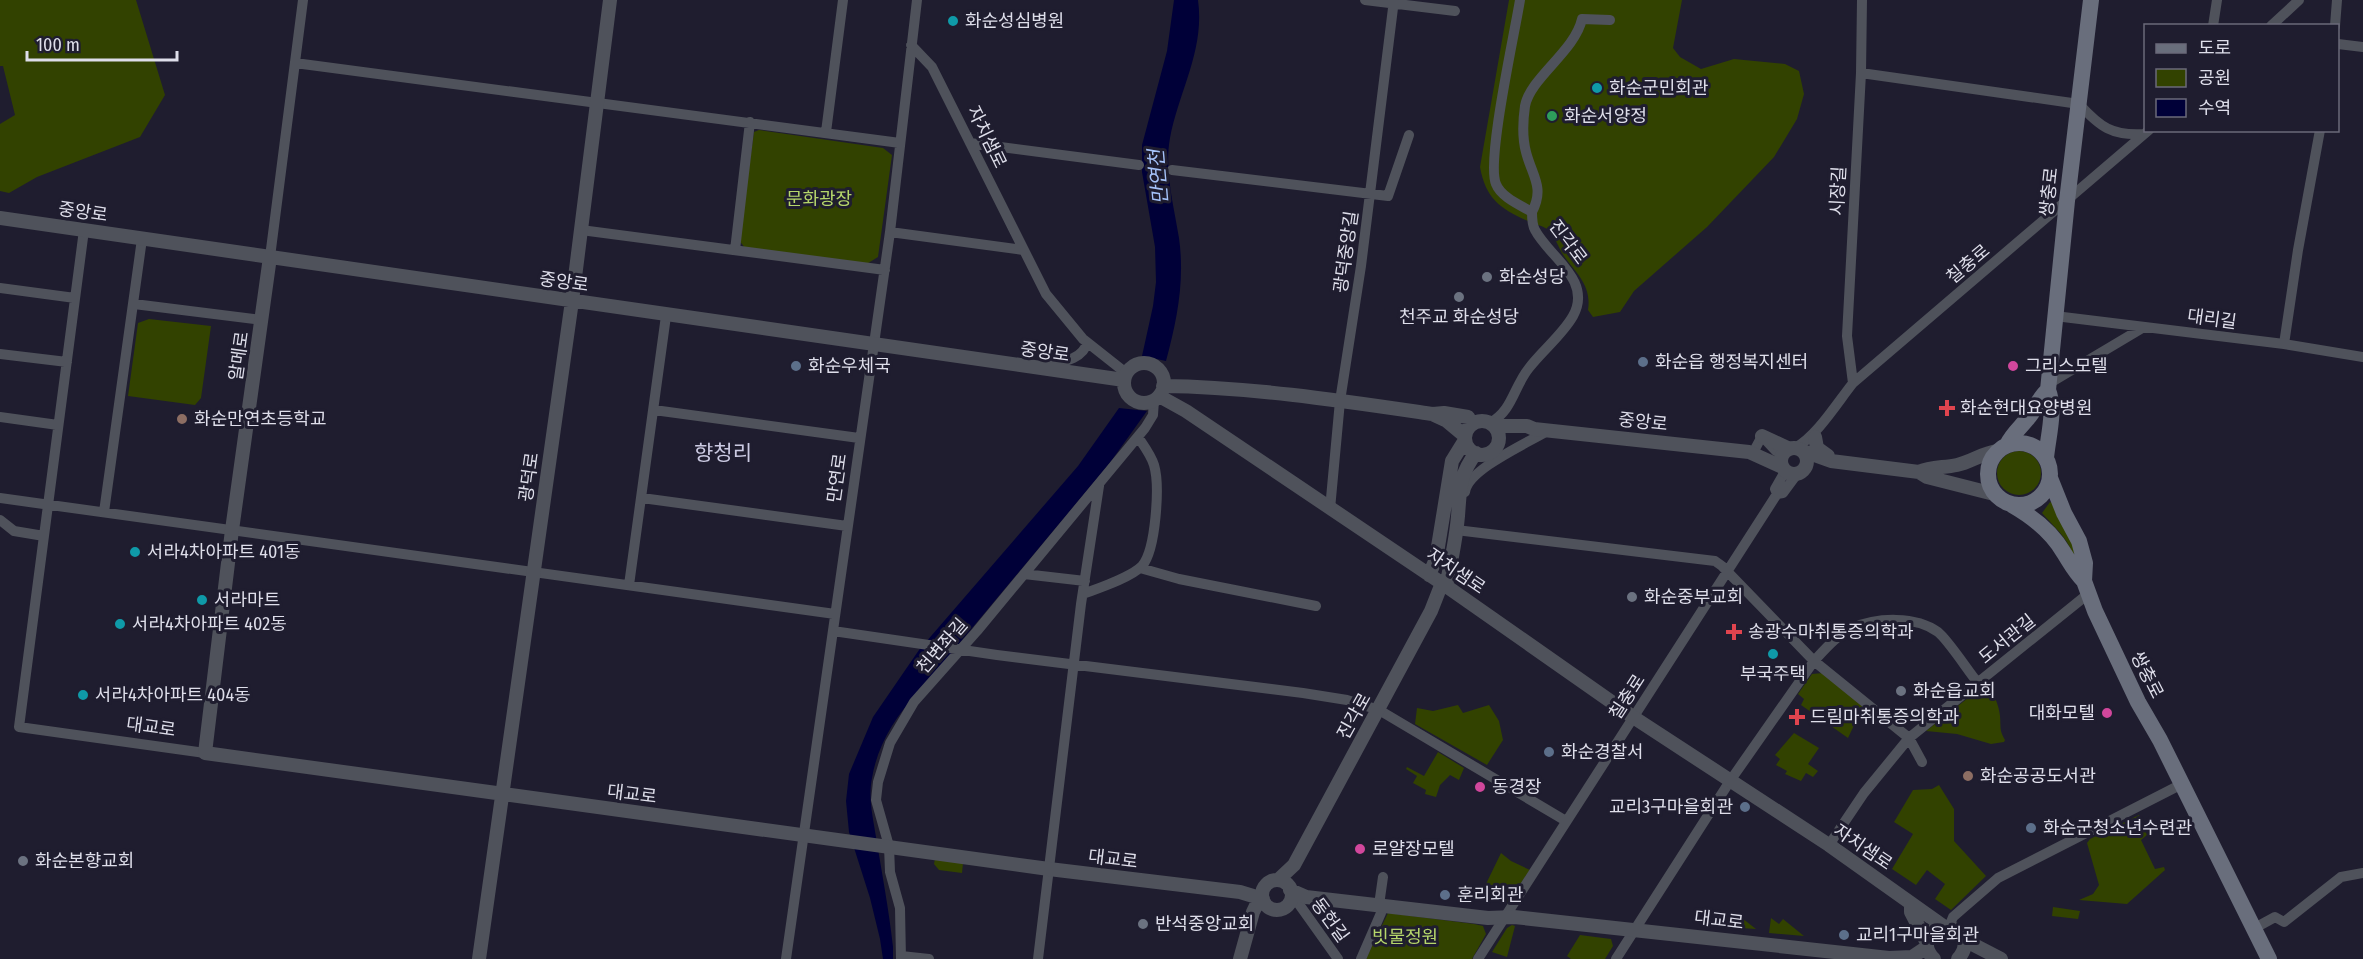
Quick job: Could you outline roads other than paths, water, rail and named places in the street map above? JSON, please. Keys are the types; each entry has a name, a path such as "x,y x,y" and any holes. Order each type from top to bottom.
{"main road":[{"name":"쌍충로","path":"2044,456 2052,400 2049,386 2055,316 2091,0"},
{"path":"2018,428 1987,447 1995,450 2015,443 2028,444 2044,456 2049,466 2048,484 2040,498 2030,503 2011,504 2002,501 1994,494 1987,471 1995,450 2018,428 2029,417 2041,395 2049,386"},
{"name":"쌍충로","path":"2048,484 2079,541 2085,563 2086,587"},
{"name":"쌍충로","path":"2011,504 2025,512 2051,534 2086,587 2138,702 2182,784 2269,959"},
{"path":"2256,935 2260,959"}],"street":[{"name":"알메로","path":"205,753 232,530 262,320 303,0"},
{"name":"광덕로","path":"479,959 535,572 610,0"},
{"path":"826,132 843,0"},
{"name":"만연로","path":"786,959 885,270 917,0"},
{"path":"1365,0 1455,10"},
{"name":"진각로","path":"1492,425 1502,417 1527,371 1569,323 1576,310 1578,294 1573,278 1533,228 1532,212 1498,189 1494,174 1494,154 1520,0"},
{"name":"시장길","path":"1853,383 1847,336 1861,73 1862,0"},
{"path":"2213,24 2217,0"},
{"path":"2273,24 2299,0"},
{"path":"2335,24 2337,0"},
{"name":"광덕중앙길","path":"1330,509 1340,401 1370,194 1394,2"},
{"path":"1532,212 1538,195 1538,185 1524,139 1524,113 1528,96 1557,61 1581,26 1582,19 1610,20"},
{"path":"2339,44 2363,47"},
{"name":"자치샘로","path":"911,45 932,67 1046,294 1087,342 1125,377"},
{"path":"295,63 598,101 900,143"},
{"path":"1861,73 2079,104 2102,127 2111,131 2130,135 2147,132"},
{"path":"735,250 750,122"},
{"name":"칠충로","path":"1503,917 1777,494 1775,489 1804,442 1816,433 1853,383 2147,132"},
{"path":"2284,344 2320,132"},
{"path":"1172,170 1388,196 1409,135"},
{"path":"970,143 1139,165"},
{"name":"중앙로","path":"0,218 1037,369 1125,377"},
{"path":"0,520 14,531 44,536 84,230"},
{"path":"581,230 885,270"},
{"path":"890,232 1023,250"},
{"path":"104,512 142,239"},
{"path":"0,288 75,298"},
{"path":"134,304 262,320"},
{"path":"629,585 666,316"},
{"name":"대리길","path":"2055,316 2284,344 2363,357"},
{"path":"2049,386 2144,327"},
{"path":"1037,369 1078,355 1084,350 1087,342"},
{"path":"0,354 67,362"},
{"path":"1159,394 1160,373 1149,364 1134,366 1125,377 1126,393 1136,401 1148,402 1159,394 1198,386 1468,417 1467,433 1469,449 1476,453 1487,454 1497,444 1498,435 1492,425 1481,421 1467,433 1452,461 1436,559 1429,575"},
{"path":"1186,411 1188,396 1198,386"},
{"name":"자치샘로","path":"1159,394 1444,585 1633,717 1950,928"},
{"name":"천변좌길","path":"901,957 900,908 888,863 876,800 878,782 886,754 914,702 1138,437 1153,415 1159,394"},
{"path":"654,410 860,438"},
{"path":"0,417 58,425"},
{"name":"중앙로","path":"1492,425 1527,426 1534,429 1752,451 1794,458"},
{"name":"중앙로","path":"1497,444 1503,439 1534,429"},
{"path":"1458,516 1466,486 1475,474 1549,430"},
{"path":"1816,433 1817,448 1825,453 1830,461"},
{"path":"1752,451 1762,436 1794,458 1919,472 1927,477 1994,494"},
{"path":"1083,594 1140,568 1150,550 1158,488 1154,464 1138,437"},
{"path":"1919,472 1927,468 1959,465 1995,450"},
{"name":"진각로","path":"1254,916 1271,881 1294,894 1294,868 1444,585 1456,530 1461,480 1476,453"},
{"path":"1038,959 1083,594 1099,485"},
{"path":"0,498 835,614"},
{"path":"642,498 847,526"},
{"path":"1456,530 1715,561 1814,661 1909,738 1922,762"},
{"name":"대교로","path":"44,536 19,727 503,796 1049,869 1240,892 1245,889 1263,897 1280,909 1294,894 1488,918 1503,917 1636,929 1836,956 1889,958 1930,953 1933,931 1950,928"},
{"path":"1140,568 1179,579 1316,606"},
{"path":"1024,574 1085,581"},
{"name":"도서관길","path":"1828,845 1864,793 1909,738 1978,683 2086,587"},
{"path":"1616,959 1730,781 1814,661 1830,643 1854,627 1871,623 1910,620 1938,633 1978,683"},
{"path":"833,631 1347,700 1378,710 1566,821"},
{"path":"1950,928 1953,918 1992,882 2182,784"},
{"path":"1294,868 1299,885 1294,894"},
{"path":"2256,935 2275,917 2284,922 2341,877 2363,873"},
{"path":"1361,959 1381,913 1379,905 1383,877"},
{"path":"1240,892 1254,916 1240,959"},
{"name":"동헌길","path":"1294,894 1338,959"},
{"path":"1911,904 1911,912 1930,953"},
{"path":"1478,959 1503,917"},
{"path":"1950,928 1964,946 1961,958"},
{"path":"1950,928 1972,944 2001,959"},
{"path":"901,957 928,959"}],"water":[{"name":"만연천","path":"1174,0 1198,0 1199,18 1195,53 1174,121 1168,150 1169,176 1179,238 1181,270 1177,315 1166,361 1142,356 1156,282 1155,247 1142,172 1142,145 1167,51"},
{"path":"1119,408 1147,411 1109,464 901,712 878,755 872,778 872,815 893,947 893,959 883,959 870,898 849,832 846,801 849,774 873,717 919,650 1078,466"}],"place":[{"name":"화순성심병원","path":"953,21"},
{"name":"화순군민회관","path":"1597,88"},
{"name":"화순서양정","path":"1552,116"},
{"name":"화순성당","path":"1487,277"},
{"name":"천주교 화순성당","path":"1459,297"},
{"name":"화순읍 행정복지센터","path":"1643,362"},
{"name":"화순우체국","path":"796,366"},
{"name":"그리스모텔","path":"2013,366"},
{"name":"화순현대요양병원","path":"1947,408"},
{"name":"화순만연초등학교","path":"182,419"},
{"name":"서라4차아파트 401동","path":"135,552"},
{"name":"화순중부교회","path":"1632,597"},
{"name":"서라마트","path":"202,600"},
{"name":"서라4차아파트 402동","path":"120,624"},
{"name":"송광수마취통증의학과","path":"1734,632"},
{"name":"부국주택","path":"1773,654"},
{"name":"화순읍교회","path":"1901,691"},
{"name":"서라4차아파트 404동","path":"83,695"},
{"name":"대화모텔","path":"2107,713"},
{"name":"드림마취통증의학과","path":"1797,717"},
{"name":"화순경찰서","path":"1549,752"},
{"name":"화순공공도서관","path":"1968,776"},
{"name":"동경장","path":"1480,787"},
{"name":"교리3구마을회관","path":"1745,807"},
{"name":"화순군청소년수련관","path":"2031,828"},
{"name":"로얄장모텔","path":"1360,849"},
{"name":"화순본향교회","path":"23,861"},
{"name":"훈리회관","path":"1445,895"},
{"name":"반석중앙교회","path":"1143,924"},
{"name":"교리1구마을회관","path":"1844,935"}],"district":[{"name":"향청리","path":"723,453"}],"park label":[{"name":"문화광장","path":"819,199"},
{"name":"빗물정원","path":"1405,937"}]}
